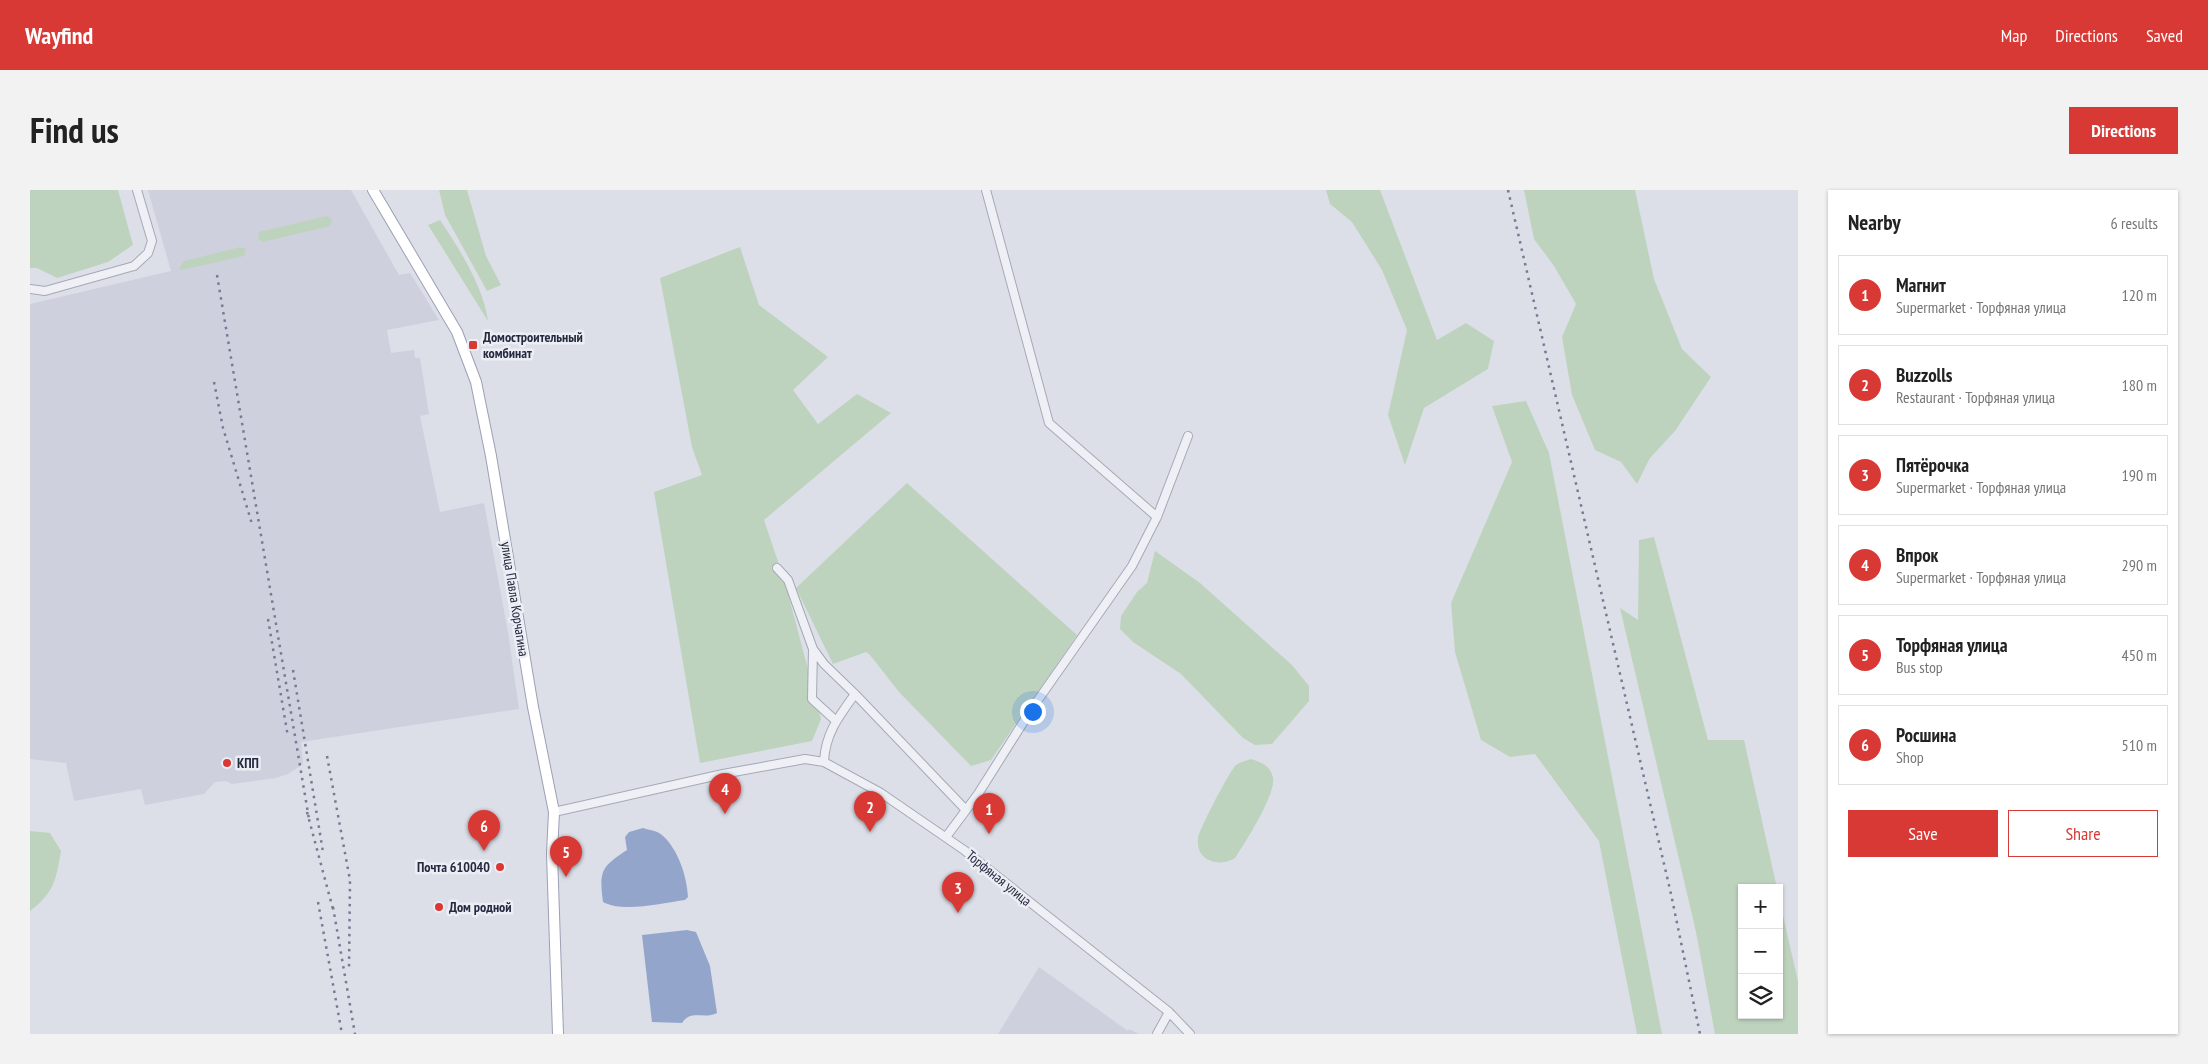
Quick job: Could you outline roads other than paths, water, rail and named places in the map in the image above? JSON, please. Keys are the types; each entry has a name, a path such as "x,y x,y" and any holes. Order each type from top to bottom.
{"main road":[{"name":"улица Павла Корчагина","path":"373,190 454,326 474,376 491,456 533,707 554,812 552,854 558,1034"}],"street":[{"path":"30,289 45,291 134,266 148,253 152,241 137,190"},
{"path":"986,190 1049,423 1156,517"},
{"path":"946,837 966,810 1030,710 1120,584 1156,517 1188,436"},
{"path":"777,568 788,580 812,650 812,699 835,720"},
{"path":"812,650 966,810"},
{"path":"824,762 825,744 835,720 855,694"},
{"name":"Торфяная улица","path":"554,812 723,774 804,759 824,762 881,793 946,837 1169,1012 1190,1034"},
{"path":"1157,1034 1169,1012"}],"water":[{"path":"643,828 660,834 673,848 684,872 688,897 685,900 632,907 621,907 603,902 601,883 604,871 612,861 627,850 625,837 629,832"},
{"path":"687,930 696,932 710,966 717,1013 707,1016 689,1017 682,1023 652,1022 642,935"}],"railway":[{"path":"1508,190 1671,894 1700,1034"},
{"path":"217,275 309,819"},
{"path":"214,382 223,428 252,524"},
{"path":"268,619 288,737"},
{"path":"293,670 323,852"},
{"path":"327,756 350,880 349,969"},
{"path":"307,812 334,913"},
{"path":"318,902 342,1034"},
{"path":"333,907 355,1034"}],"place":[{"name":"Домостроительный комбинат","path":"473,345"},
{"name":"КПП","path":"227,763"},
{"name":"Впрок","path":"725,814"},
{"name":"Buzzolls","path":"870,832"},
{"name":"Магнит","path":"989,834"},
{"name":"Росшина","path":"484,851"},
{"name":"Почта 610040","path":"500,867"},
{"name":"Торфяная улица","path":"566,877"},
{"name":"Дом родной","path":"439,907"},
{"name":"Пятёрочка","path":"958,913"}]}
